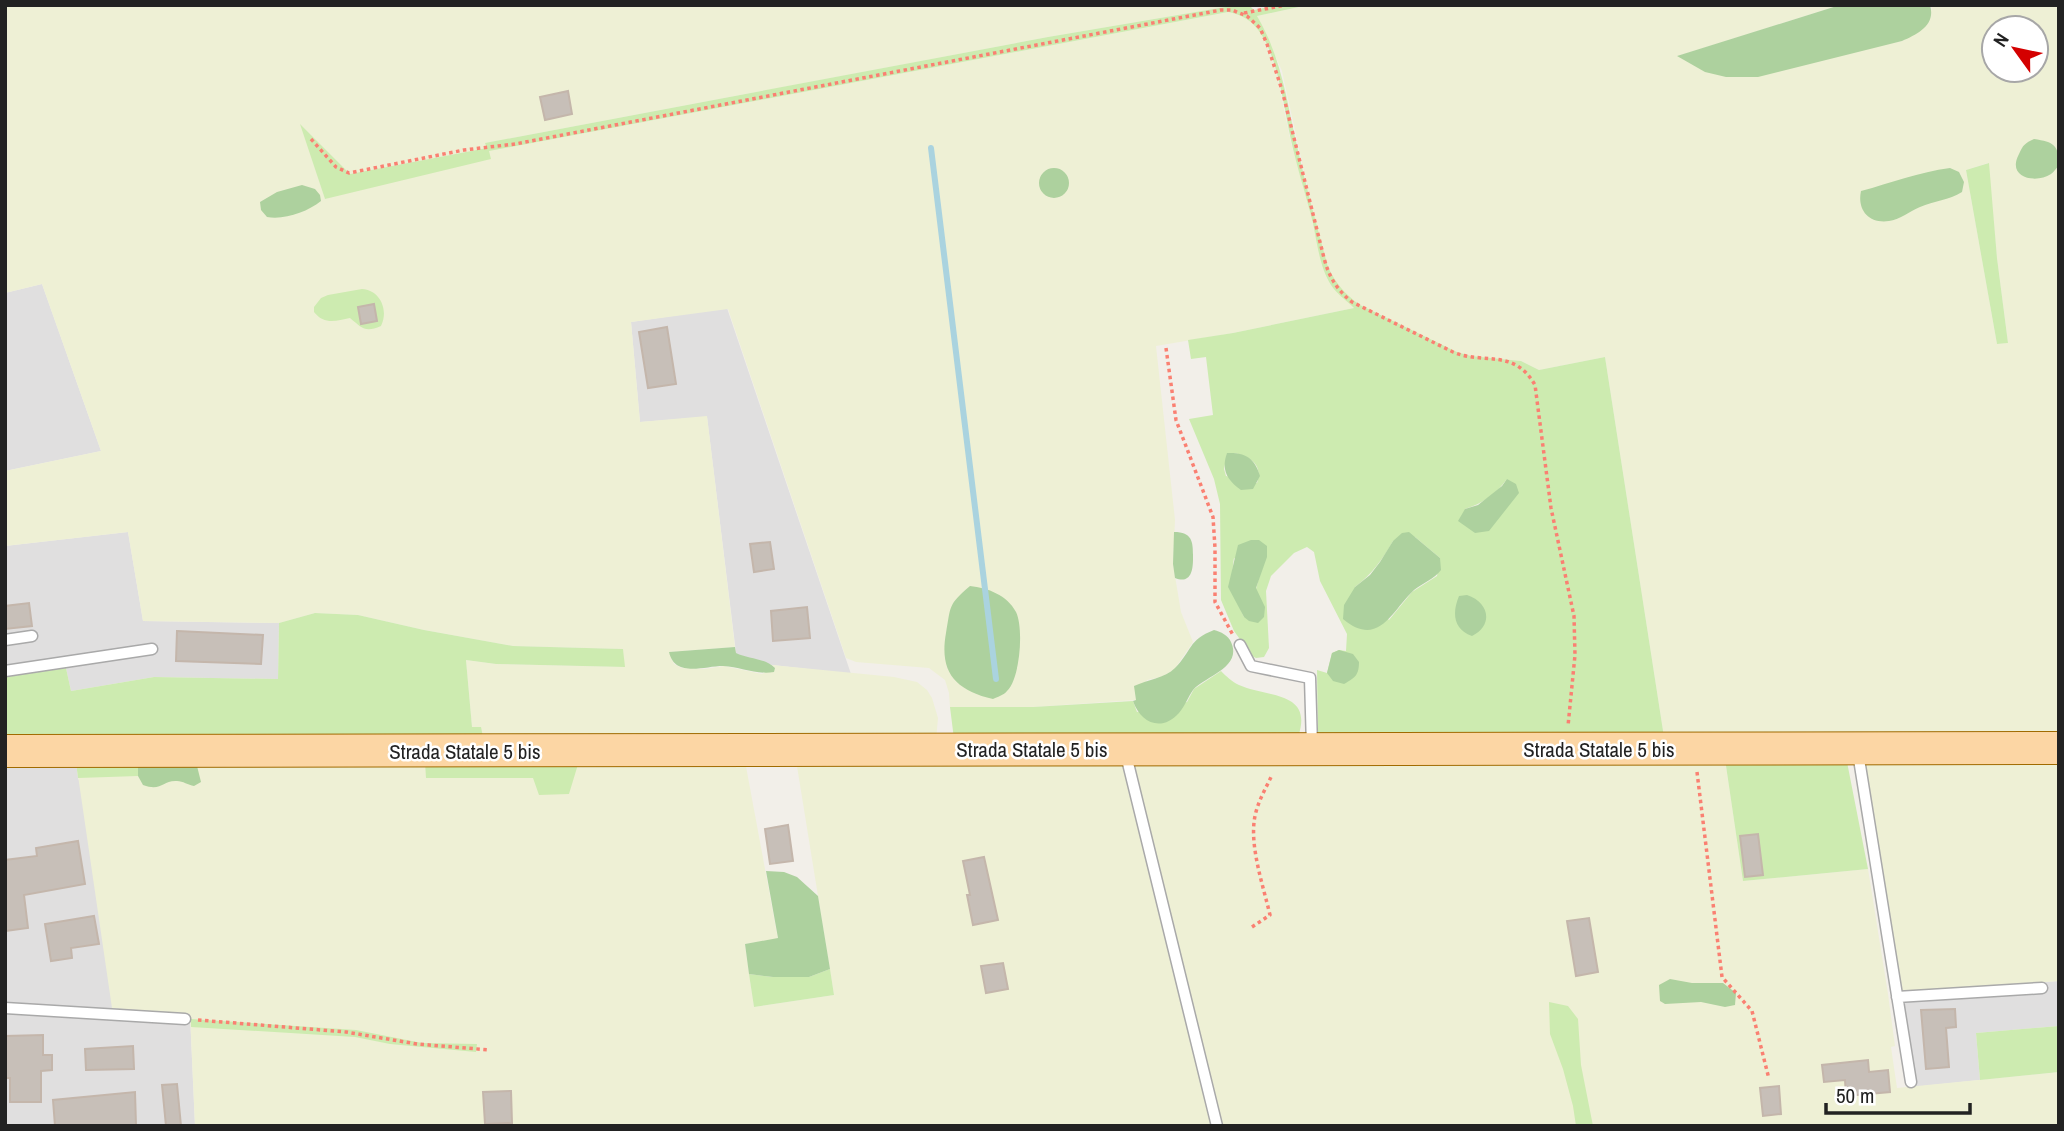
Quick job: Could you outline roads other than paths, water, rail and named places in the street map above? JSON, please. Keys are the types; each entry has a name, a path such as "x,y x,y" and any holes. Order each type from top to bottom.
{"main road":[{"name":"Strada Statale 5 bis","path":"5,751 2059,748"}],"lane":[{"path":"5,640 32,636"},
{"path":"1240,645 1251,666 1310,678 1312,749"},
{"path":"5,671 152,649"},
{"path":"1124,749 1217,1126"},
{"path":"1858,749 1911,1082"},
{"path":"1897,998 2042,988"},
{"path":"5,1008 185,1019"}],"waterway":[{"path":"931,148 996,679"}]}
